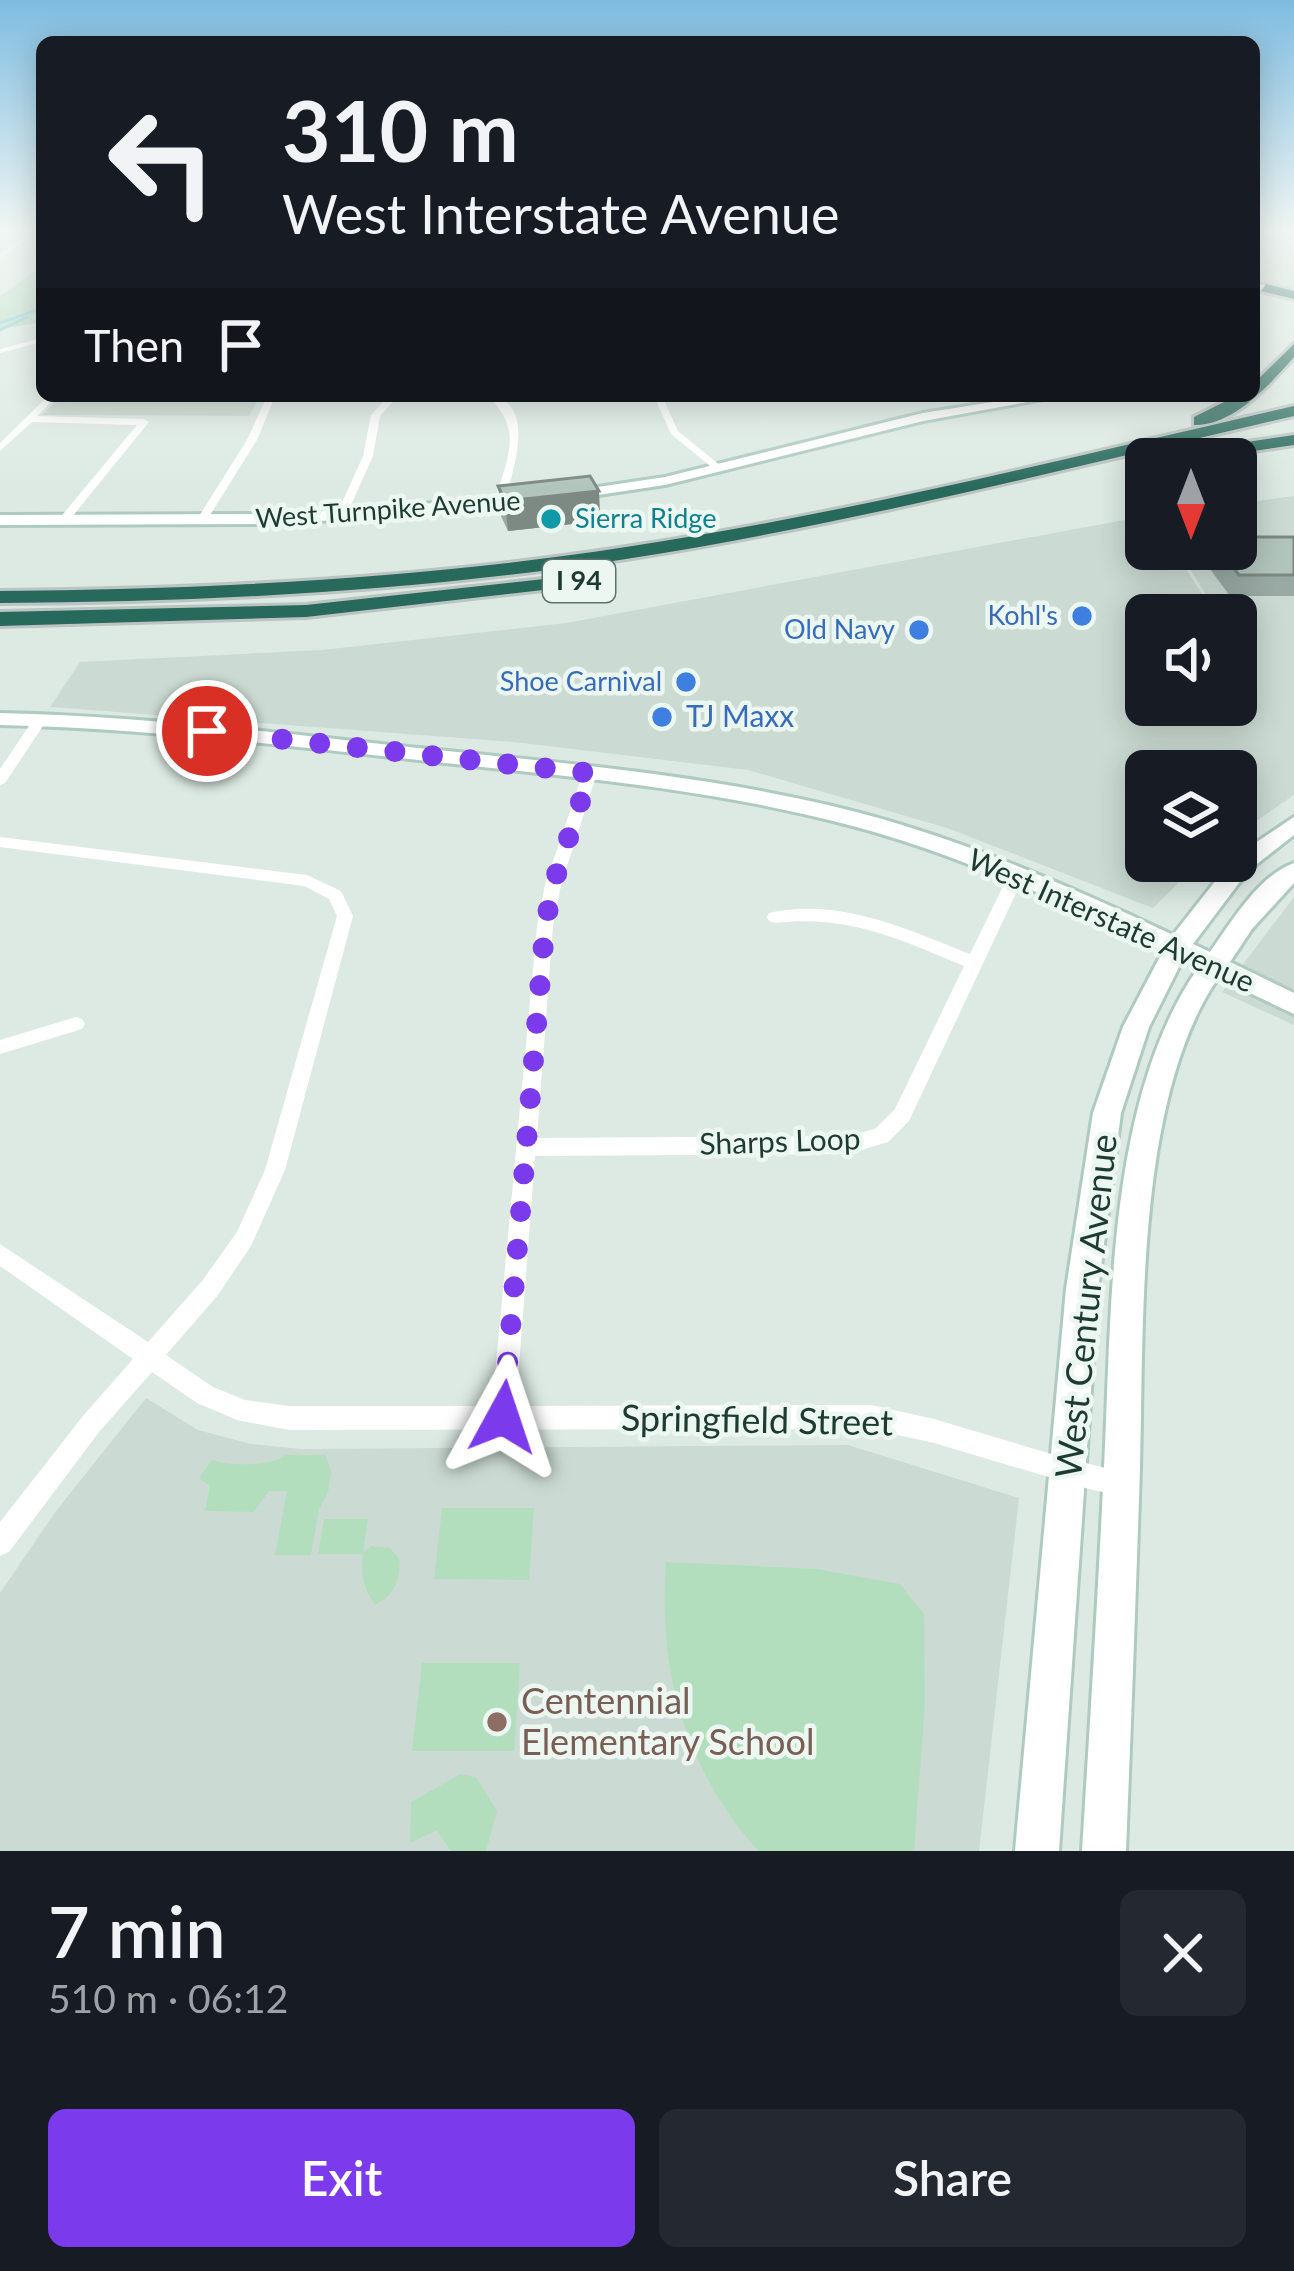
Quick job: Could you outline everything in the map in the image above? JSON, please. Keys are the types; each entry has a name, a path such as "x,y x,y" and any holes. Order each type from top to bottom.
{"highway":[{"path":"1260,384 1294,348"},
{"path":"824,516 1160,435 1236,402"},
{"name":"I 94","path":"0,597 236,592 457,575 658,548 824,516 1294,411"},
{"name":"I 94","path":"1239,438 1294,425"},
{"path":"1257,445 1294,440"},
{"name":"I 94","path":"0,619 306,611 518,590 750,552 1125,465"}],"street":[{"path":"0,351 36,342"},
{"path":"0,448 47,402"},
{"path":"201,521 254,437 269,402"},
{"path":"341,516 368,456 374,419 389,402"},
{"path":"500,402 516,427 500,503"},
{"path":"661,402 674,432 718,468"},
{"name":"West Turnpike Avenue","path":"0,520 201,521 500,503 630,487 923,418 1018,402"},
{"path":"29,419 144,422 63,521"},
{"name":"West Interstate Avenue","path":"0,719 160,727 590,773 721,790 832,813 1017,874 1294,1004"},
{"path":"0,780 40,720"},
{"path":"503,1417 548,904 590,773"},
{"name":"West Century Avenue","path":"1037,1851 1088,1233 1107,1113 1136,1027 1177,947 1240,865 1294,824"},
{"path":"0,842 307,881 324,887 342,904 343,930 263,1202 227,1264 92,1424 0,1543"},
{"name":"West Century Avenue","path":"1104,1851 1134,1223 1145,1139 1173,1042 1212,964 1294,871"},
{"name":"Sharps Loop","path":"526,1147 866,1142 893,1127 1017,874"},
{"path":"775,917 809,912 853,917 974,963"},
{"path":"0,1047 76,1024"},
{"name":"Springfield Street","path":"0,1253 149,1359 225,1405 266,1416 871,1417 932,1429 1067,1474 1121,1484"}],"shaded area":[{"path":"55,402 257,402 249,416 42,415"},
{"path":"1294,496 1294,795 1257,821 1257,750 1125,750 1125,882 1180,882 1153,908 947,828 748,770 514,742 50,707 80,662 322,650 566,623 1125,520 1125,570 1187,570 1202,594 1125,594 1125,726 1257,726 1257,594 1205,594 1191,570 1257,570 1257,501"},
{"path":"1294,897 1294,1025 1222,992"},
{"name":"Centennial Elementary School","path":"146,1398 198,1430 251,1444 301,1449 848,1445 1019,1498 979,1851 0,1851 0,1593 56,1511"}],"green space":[{"path":"0,316 36,316 36,323 0,329"},
{"path":"286,1455 326,1455 331,1472 311,1555 275,1555 287,1491 269,1491 254,1512 205,1511 210,1486 199,1478 212,1460 251,1464"},
{"path":"442,1508 534,1508 529,1580 434,1579"},
{"path":"324,1519 368,1519 363,1552 371,1546 390,1548 400,1560 395,1587 382,1601 375,1605 365,1586 363,1554 318,1554"},
{"path":"666,1562 817,1569 900,1584 924,1614 925,1704 914,1851 759,1851 752,1844 708,1780 680,1712 666,1639"},
{"path":"422,1663 520,1663 514,1751 412,1751"},
{"path":"460,1774 476,1777 497,1811 486,1851 451,1851 437,1830 410,1843 411,1802"}],"building":[{"path":"590,476 599,491 505,501 498,486"},
{"path":"1257,537 1294,537 1294,575 1239,575 1235,570 1257,570"}],"waterway":[{"path":"0,323 19,316"},
{"path":"0,330 27,317"}],"place":[{"name":"Sierra Ridge","path":"551,519"},
{"name":"Kohl's","path":"1082,616"},
{"name":"Old Navy","path":"919,630"},
{"name":"Shoe Carnival","path":"686,682"},
{"name":"TJ Maxx","path":"662,717"},
{"name":"Centennial Elementary School","path":"497,1722"}],"route":[{"path":"207,731 590,773 553,885 545,926 503,1417"}]}
